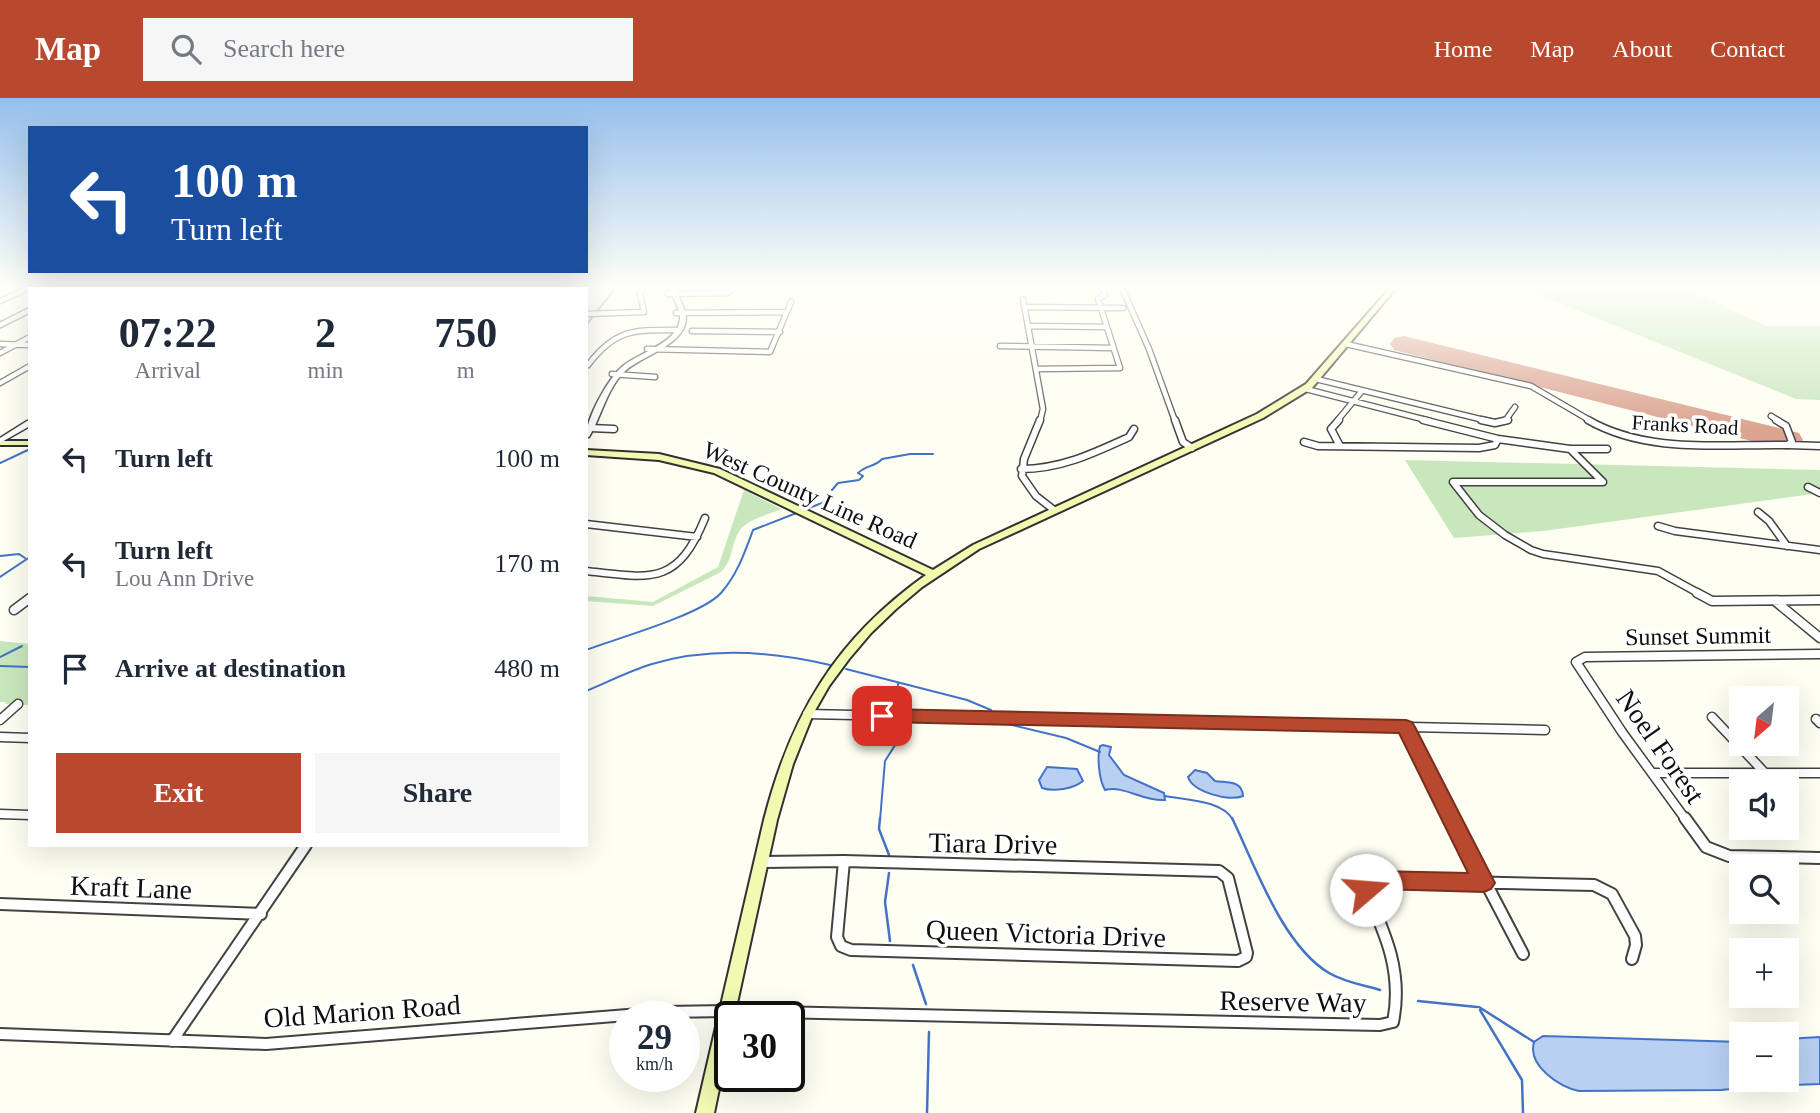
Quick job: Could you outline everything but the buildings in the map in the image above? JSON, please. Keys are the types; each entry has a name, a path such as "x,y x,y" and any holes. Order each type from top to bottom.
{"main road":[{"path":"729,1001 781,781 807,714 834,672 866,632 894,604 932,574 992,538 1274,409 1316,379 1353,335"},
{"path":"1,440 28,442"},
{"name":"West County Line Road","path":"588,452 644,455 696,464 730,476 932,574"},
{"path":"705,1113 714,1071"}],"street":[{"path":"589,365 605,342 615,335"},
{"path":"614,429 588,429 615,374 669,335"},
{"path":"650,349 771,352 778,335"},
{"path":"1030,335 1037,369 1042,417 1021,470 1026,485 1054,510"},
{"path":"1037,369 1120,370 1109,335"},
{"path":"1143,335 1183,442 1192,448"},
{"path":"0,353 28,338"},
{"path":"0,344 28,345"},
{"name":"Franks Road","path":"1346,344 1531,386 1606,430 1636,441 1820,446"},
{"path":"1000,346 1113,348"},
{"path":"0,383 28,367"},
{"path":"615,374 655,377"},
{"path":"1316,379 1497,423 1507,421 1514,407"},
{"path":"1306,388 1498,439 1570,449 1607,449"},
{"path":"1340,446 1331,429 1361,392"},
{"name":"Franks Road","path":"1771,416 1786,426 1792,442 1787,445"},
{"path":"1,440 28,422"},
{"path":"1021,470 1044,471 1059,467 1129,437 1134,429"},
{"path":"1304,442 1318,446 1479,448 1495,445 1498,439"},
{"path":"1570,449 1603,482 1453,482 1476,512 1521,546 1543,554 1658,571 1712,601 1820,600"},
{"path":"1808,487 1820,494"},
{"path":"1758,512 1769,521 1787,546"},
{"path":"588,570 649,577 684,558 705,518"},
{"path":"588,524 697,537"},
{"path":"1658,526 1675,531 1820,550"},
{"path":"14,610 28,600"},
{"path":"1775,601 1820,638"},
{"name":"Sunset Summit","path":"1576,660 1718,654 1820,654"},
{"name":"Noel Forest","path":"1576,660 1703,844 1715,852 1729,856 1820,858"},
{"path":"0,720 18,704"},
{"path":"807,714 1545,730"},
{"path":"1712,717 1762,770"},
{"path":"1406,727 1484,883 1524,954"},
{"path":"0,737 28,738"},
{"path":"1653,773 1729,773"},
{"path":"1799,773 1820,773"},
{"path":"0,814 28,815"},
{"path":"172,1041 305,847"},
{"name":"Tiara Drive","path":"761,862 844,861 1223,873"},
{"name":"Queen Victoria Drive","path":"844,861 837,937 841,946 851,950 1242,960 1246,957 1247,948 1228,878 1223,873"},
{"name":"Reserve Way","path":"805,1013 1380,1025 1393,1022 1396,1011 1397,964 1366,890 1367,883 1374,880 1594,886 1605,889 1612,894 1635,936 1636,945 1632,959"},
{"name":"Kraft Lane","path":"0,904 261,914"},
{"name":"Old Marion Road","path":"0,1034 172,1041 286,1042 664,1012 714,1011"}],"green space":[{"path":"1639,335 1820,335 1820,400 1796,399"},
{"path":"1405,460 1820,470 1820,493 1543,531 1454,538"},
{"path":"744,490 781,509 743,526 737,535 728,563 721,572 653,606 588,601 588,596 653,602 718,567"},
{"path":"0,641 28,644 28,705 0,702"}],"water":[{"path":"1100,746 1111,747 1109,755 1124,775 1164,793 1165,800 1149,799 1119,790 1105,790 1099,762"},
{"path":"1047,767 1077,769 1083,781 1063,789 1042,788 1039,780"},
{"path":"1195,770 1207,773 1215,781 1237,785 1243,796 1221,797 1204,791 1188,777"},
{"path":"1543,1036 1729,1042 1729,1089 1579,1091 1563,1085 1540,1067 1533,1051 1534,1042"},
{"path":"1820,1037 1820,1084 1799,1085 1799,1038"}],"waterway":[{"path":"0,463 28,450"},
{"path":"832,490 838,483 859,480 863,476 858,473 882,459 910,454 933,454"},
{"path":"804,510 822,503 829,494"},
{"path":"588,649 678,618 711,601 732,579 753,530 799,512"},
{"path":"0,556 19,554 25,558"},
{"path":"0,577 28,558"},
{"path":"0,657 22,646"},
{"path":"588,690 652,664 696,655 763,654 830,665"},
{"path":"0,666 28,667"},
{"path":"846,669 967,700 991,710"},
{"path":"897,711 898,684"},
{"path":"880,820 885,761 897,742 897,721"},
{"path":"1008,724 1066,738 1100,752"},
{"path":"1165,796 1221,808 1233,820"},
{"path":"880,818 879,829 889,855"},
{"path":"1233,820 1260,880 1297,944 1329,973 1380,990"},
{"path":"889,873 885,902 890,941"},
{"path":"913,965 926,1004"},
{"path":"1418,1001 1477,1007"},
{"path":"1479,1007 1534,1042"},
{"path":"1480,1010 1522,1080 1523,1113"},
{"path":"927,1113 929,1032"}],"runway":[{"path":"1404,344 1787,440"}],"route":[{"path":"882,716 1406,727 1484,883 1374,880 1367,883 1366,890"}]}
